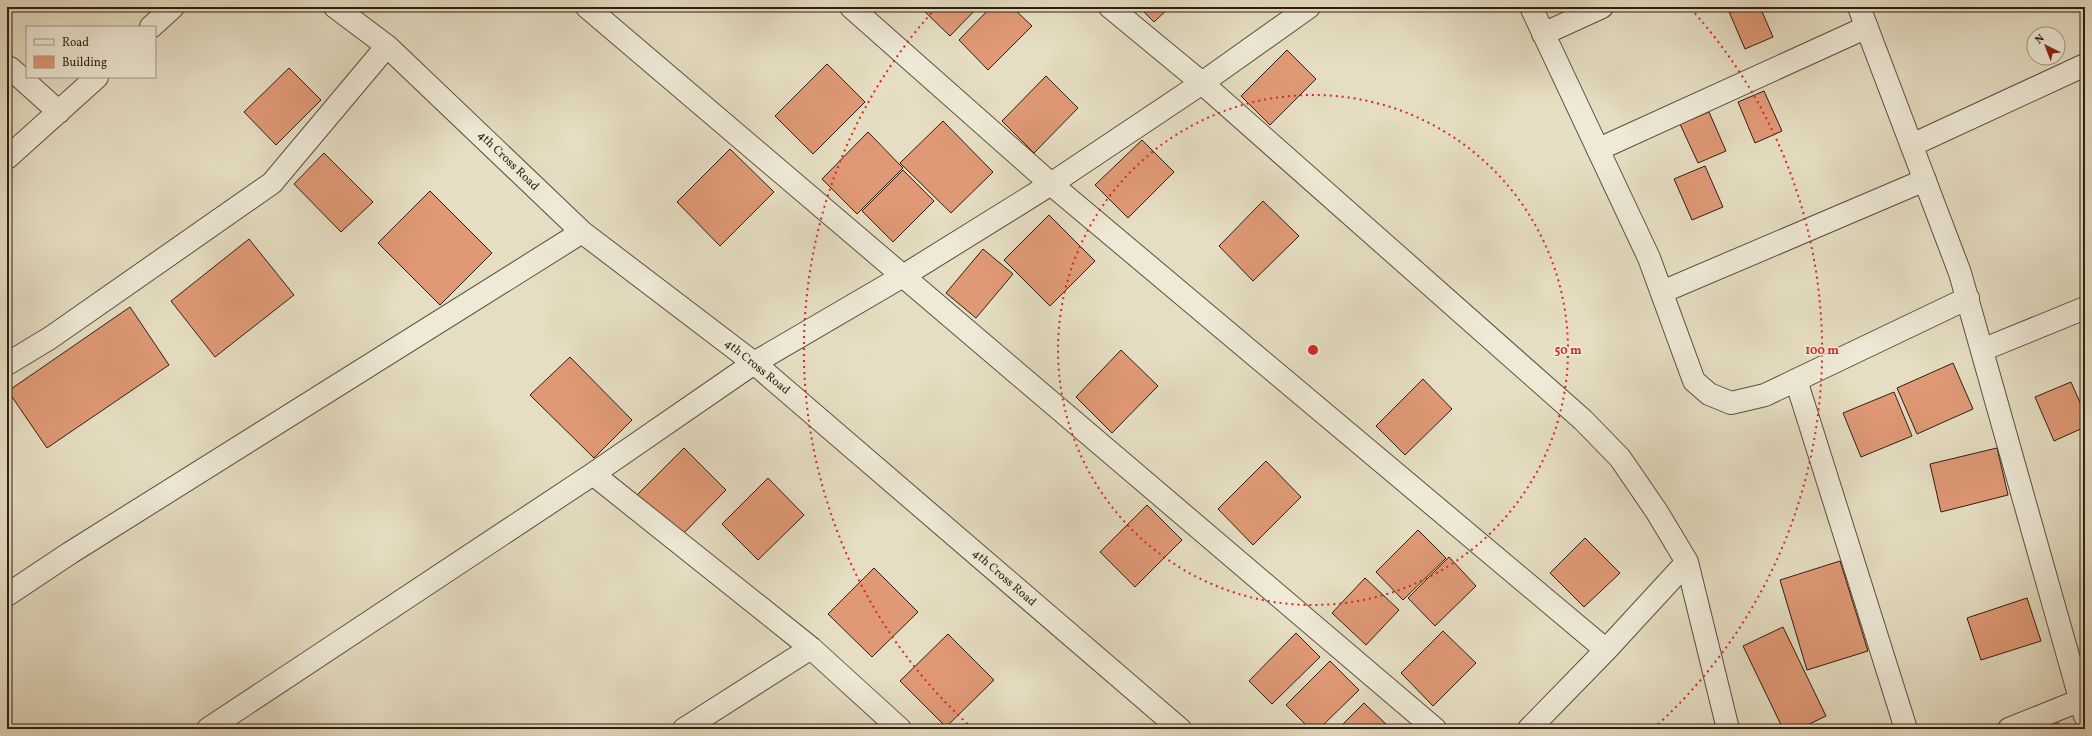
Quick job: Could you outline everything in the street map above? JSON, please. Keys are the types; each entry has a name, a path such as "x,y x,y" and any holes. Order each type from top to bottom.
{"street":[{"path":"152,26 173,7"},
{"name":"4th Cross Road","path":"335,7 387,46 582,232 754,363 1180,729"},
{"path":"587,7 1434,729"},
{"path":"851,7 1052,184 1606,650"},
{"path":"1110,7 1202,83 1583,420 1620,458 1657,512 1687,562 1728,729"},
{"path":"1531,7 1650,258 1694,381 1709,394 1731,403 1765,395 1968,298"},
{"path":"1543,34 1602,7"},
{"path":"1859,7 1960,273 1968,298 2083,708 2009,729"},
{"path":"208,729 593,474 754,363 903,276 1052,184 1202,83 1306,8"},
{"path":"1599,149 1867,27"},
{"path":"7,364 50,338 272,183 387,46"},
{"path":"1912,145 2085,65"},
{"path":"7,69 10,68 59,112"},
{"path":"7,158 96,78"},
{"path":"1662,292 1925,180"},
{"path":"7,595 70,553 582,232"},
{"path":"1982,350 2085,308"},
{"path":"1796,380 1906,729"},
{"path":"593,474 811,648 900,729"},
{"path":"1529,729 1606,650 1687,562"},
{"path":"684,729 811,648"}],"building":[{"path":"920,7 978,7 950,36"},
{"path":"991,7 1012,7 1032,26 988,70 959,40"},
{"path":"1139,7 1170,7 1154,22"},
{"path":"1727,7 1760,7 1773,37 1745,49"},
{"path":"1287,50 1316,79 1270,125 1241,96"},
{"path":"827,64 865,102 813,154 775,116"},
{"path":"289,68 321,100 276,145 244,112"},
{"path":"1046,76 1078,108 1034,153 1002,121"},
{"path":"1764,91 1782,131 1755,143 1738,102"},
{"path":"1709,112 1726,151 1698,163 1680,124"},
{"path":"943,121 993,172 951,213 900,163"},
{"path":"868,132 903,168 857,214 822,179"},
{"path":"1142,140 1174,172 1128,218 1095,185"},
{"path":"730,149 774,192 720,246 677,202"},
{"path":"324,153 373,202 341,232 294,184"},
{"path":"1705,166 1723,207 1692,220 1674,179"},
{"path":"903,170 934,201 893,242 862,211"},
{"path":"430,191 492,253 440,305 378,243"},
{"path":"1263,201 1299,236 1253,281 1219,246"},
{"path":"1049,215 1095,261 1050,306 1004,260"},
{"path":"249,239 294,295 215,357 171,301"},
{"path":"983,249 1013,274 976,318 946,293"},
{"path":"130,307 169,365 47,448 8,391"},
{"path":"1121,350 1158,386 1112,433 1076,397"},
{"path":"570,357 632,420 594,458 530,395"},
{"path":"1953,363 1973,409 1917,434 1897,388"},
{"path":"1423,379 1452,409 1405,455 1376,426"},
{"path":"2071,382 2085,414 2085,427 2054,441 2035,397"},
{"path":"1894,392 1912,436 1861,457 1843,413"},
{"path":"684,448 726,490 679,538 637,495"},
{"path":"1997,448 2008,495 1941,512 1930,464"},
{"path":"1266,461 1301,497 1253,545 1218,509"},
{"path":"768,478 804,515 758,560 722,524"},
{"path":"1147,505 1182,540 1135,587 1100,552"},
{"path":"1418,530 1446,558 1403,600 1376,572"},
{"path":"1585,538 1620,573 1584,607 1550,573"},
{"path":"1449,557 1476,586 1435,626 1408,598"},
{"path":"1840,561 1868,651 1807,670 1780,580"},
{"path":"874,568 918,612 872,657 828,614"},
{"path":"1365,578 1399,610 1366,645 1332,613"},
{"path":"2027,598 2041,641 1981,660 1967,618"},
{"path":"1783,627 1826,716 1799,729 1783,729 1743,646"},
{"path":"1443,631 1476,663 1433,706 1401,673"},
{"path":"1296,633 1320,657 1272,704 1249,681"},
{"path":"948,634 994,680 946,727 900,681"},
{"path":"1330,661 1359,690 1319,729 1310,729 1286,705"},
{"path":"1364,703 1389,727 1387,729 1338,729"},
{"path":"2057,720 2060,729 2034,729"}]}
